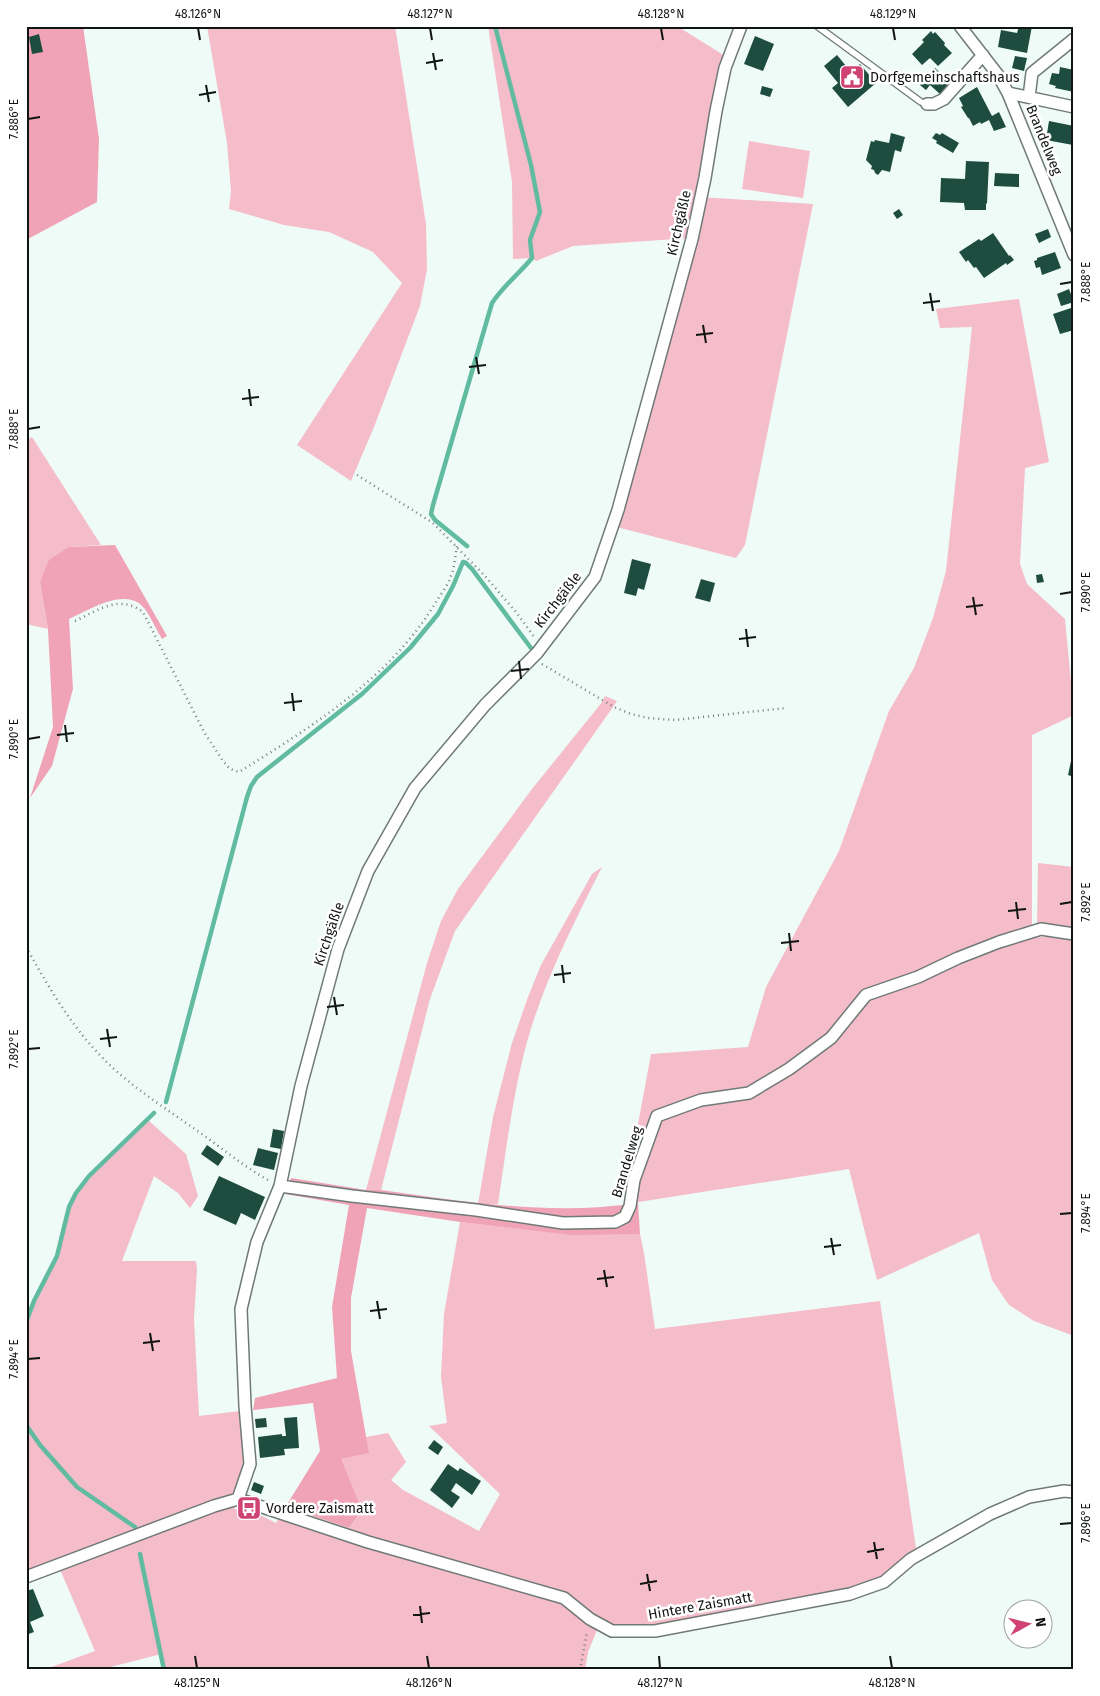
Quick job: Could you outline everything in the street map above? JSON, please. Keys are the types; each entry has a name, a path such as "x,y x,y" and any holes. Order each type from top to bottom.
{"street":[{"name":"Kirchgäßle","path":"280,1186 301,1086 338,949 368,871 415,788 485,705 533,657 595,577 618,510 692,239 706,178 716,111 725,68 741,26"},
{"name":"Brandelweg","path":"960,26 984,55 1008,93 1074,255"},
{"name":"Brandelweg","path":"1029,97 1032,73 1074,40"},
{"path":"927,104 934,104 944,99 984,55"},
{"name":"Brandelweg","path":"1008,93 1074,107"},
{"name":"Brandelweg","path":"280,1186 476,1210 564,1223 615,1222 625,1217 630,1206 634,1180 657,1116 701,1100 749,1093 789,1069 832,1038 866,995 918,977 998,942 1040,929 1074,934"},
{"path":"26,1577 214,1506 238,1499 250,1464 245,1406 241,1309 255,1248 280,1186"},
{"name":"Hintere Zaismatt","path":"238,1499 368,1542 564,1598 590,1620 612,1630 655,1631 850,1594 884,1582 911,1558 990,1514 1029,1497 1064,1491 1074,1492"}],"lane":[{"path":"817,26 921,102 927,104"}],"path":[{"path":"357,475 433,523 457,546 516,612 541,647"},
{"path":"75,621 100,609 119,604 127,603 143,612 208,738 230,769 239,772 312,726 360,688 397,654 423,624 451,577 457,546"},
{"path":"533,657 547,668 614,707 648,718 675,720 786,708"},
{"path":"26,947 71,1020 97,1052 139,1090 222,1148 245,1167 280,1186"},
{"path":"580,1670 590,1620"}],"shaded area":[{"path":"38,26 83,26 99,139 97,202 26,240 26,29"},
{"path":"207,26 395,26 426,224 427,269 420,306 374,427 351,481 297,445 402,283 373,252 329,232 284,225 229,209 231,191 227,143"},
{"path":"488,26 677,26 725,56 699,197 813,204 745,545 736,558 613,526 690,238 573,246 536,261 532,258 513,259 512,182"},
{"path":"749,141 810,151 803,198 742,189"},
{"path":"1019,299 1049,462 1025,468 1020,564 1027,584 1065,619 1074,713 1074,715 1032,735 1032,938 1050,936 1074,940 1074,1336 1034,1321 1009,1305 992,1280 979,1233 877,1280 849,1169 626,1204 648,1129 638,1124 651,1054 748,1047 766,987 839,851 889,711 914,668 933,618 946,571 972,327 940,328 936,309"},
{"path":"32,437 101,545 69,547 40,582 48,629 26,624 26,440"},
{"path":"115,545 167,636 162,639 144,608 128,599 107,602 69,619 73,689 52,766 30,798 53,727 48,629 40,582 49,560 69,547"},
{"path":"605,696 617,701 455,931 430,999 381,1190 366,1190 427,963 441,921 458,889 532,789 603,701"},
{"path":"1038,863 1074,867 1074,929 1037,925"},
{"path":"602,867 560,953 534,1019 527,1042 510,1122 498,1204 478,1204 493,1117 512,1043 528,997 541,965 592,874"},
{"path":"148,1120 186,1154 198,1196 190,1208 178,1193 154,1176 122,1261 196,1261 194,1319 199,1416 240,1411 243,1463 234,1509 256,1513 276,1523 286,1506 349,1528 362,1510 340,1459 368,1453 366,1437 388,1433 406,1462 391,1480 403,1490 479,1531 500,1494 429,1426 447,1423 441,1377 444,1314 460,1222 572,1234 640,1234 655,1329 880,1301 918,1562 882,1587 609,1634 597,1630 588,1652 585,1670 164,1670 161,1654 99,1670 43,1670 95,1651 56,1560 26,1571 26,1322 34,1301 57,1256 69,1207 76,1193 89,1176"},
{"path":"291,1178 366,1190 381,1190 509,1206 574,1208 638,1203 640,1234 572,1235 460,1222 367,1208 351,1298 351,1351 369,1453 341,1459 362,1510 349,1528 286,1506 320,1451 313,1403 253,1410 255,1398 337,1378 332,1307 349,1205 285,1194"}],"building":[{"path":"1019,26 1032,26 1027,53 998,47 1001,30 1017,33"},
{"path":"931,31 933,34 935,32 952,53 938,66 930,58 922,65 912,54 924,42 922,40"},
{"path":"39,34 43,52 32,54 29,37"},
{"path":"755,36 774,44 763,71 744,64"},
{"name":"Dorfgemeinschaftshaus","path":"837,55 851,72 860,64 876,83 848,107 832,88 838,83 824,66"},
{"path":"1015,56 1027,58 1024,71 1012,68"},
{"path":"1060,67 1074,70 1074,92 1055,88 1056,86 1049,84 1052,73 1059,74"},
{"path":"935,68 951,83 941,95 930,85 926,90 920,85"},
{"path":"762,86 773,89 770,97 760,94"},
{"path":"977,87 992,116 999,112 1006,127 994,131 989,120 973,126 961,107 963,106 959,98"},
{"path":"1049,121 1074,126 1073,145 1046,140"},
{"path":"891,133 905,137 901,152 895,150 890,172 882,170 878,175 871,169 872,166 866,160 871,141 889,143"},
{"path":"936,133 940,135 942,133 959,143 953,153 936,143 937,141 932,138"},
{"path":"966,161 989,162 986,210 965,210 964,203 940,202 941,178 965,179"},
{"path":"995,173 1019,174 1019,187 994,186"},
{"path":"899,209 903,215 897,219 893,213"},
{"path":"1048,229 1051,237 1039,243 1035,234"},
{"path":"993,233 1014,260 1007,265 1006,263 984,278 976,267 974,268 968,260 966,262 959,252 979,239 981,241"},
{"path":"1055,252 1061,268 1042,275 1040,267 1036,268 1034,261 1037,258"},
{"path":"1069,289 1074,302 1061,306 1057,294"},
{"path":"1074,307 1074,330 1060,334 1053,314"},
{"path":"632,559 651,564 644,590 638,588 636,596 624,593"},
{"path":"1042,574 1044,582 1037,583 1036,575"},
{"path":"701,579 715,583 710,602 695,598"},
{"path":"1071,761 1074,762 1074,777 1068,775"},
{"path":"273,1129 284,1131 281,1149 270,1147"},
{"path":"207,1145 224,1157 218,1166 201,1154"},
{"path":"258,1148 278,1153 274,1170 253,1165"},
{"path":"219,1176 265,1197 255,1220 241,1213 236,1225 203,1210"},
{"path":"297,1417 299,1448 284,1449 285,1455 260,1458 258,1437 282,1434 282,1436 286,1436 284,1418"},
{"path":"266,1418 267,1427 256,1428 255,1419"},
{"path":"434,1440 443,1447 438,1455 428,1448"},
{"path":"448,1464 458,1471 460,1468 481,1481 472,1495 456,1483 451,1491 460,1497 452,1508 430,1490"},
{"path":"254,1482 264,1486 261,1494 251,1490"},
{"path":"33,1589 44,1616 30,1622 34,1632 26,1635 26,1591"}],"waterway":[{"path":"467,546 435,520 431,514 492,303 532,258 530,240 540,212 531,165 495,26"},
{"path":"166,1102 247,797 257,777 362,694 410,648 438,614 463,562 472,569 531,648"},
{"path":"26,1322 34,1301 57,1256 69,1207 76,1193 89,1176 154,1113"},
{"path":"26,1425 40,1445 77,1487 135,1527"},
{"path":"140,1554 164,1670"}],"place":[{"name":"Dorfgemeinschaftshaus","path":"852,77"},
{"name":"Vordere Zaismatt","path":"249,1508"}]}
